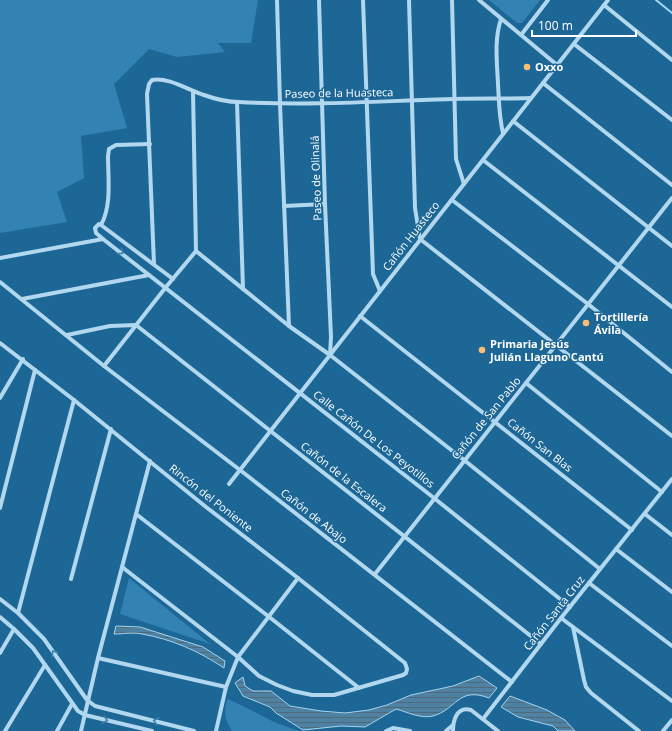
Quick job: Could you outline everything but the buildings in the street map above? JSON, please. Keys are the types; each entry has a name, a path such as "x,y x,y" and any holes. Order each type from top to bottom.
{"street":[{"path":"277,0 288,326"},
{"name":"Paseo de Olinalá","path":"319,0 325,204 331,337 330,355"},
{"path":"363,0 373,274 380,291"},
{"path":"409,0 415,208 420,240 672,436"},
{"path":"452,0 456,159 464,184"},
{"path":"479,0 557,65"},
{"path":"521,35 548,0"},
{"name":"Cañón Huasteco","path":"229,484 608,0"},
{"path":"604,5 672,60"},
{"path":"501,18 497,30 496,46 499,111 503,133"},
{"path":"574,44 672,120"},
{"name":"Paseo de la Huasteca","path":"150,144 149,84 152,80 159,79 216,99 237,102 280,104 366,103 412,100 531,98"},
{"path":"543,83 672,184"},
{"path":"104,366 196,251 193,91"},
{"path":"237,102 243,288"},
{"path":"513,121 672,246"},
{"path":"103,238 96,233 95,230 97,226 101,225 105,218 107,208 109,149 116,145 150,144 154,264"},
{"path":"483,160 672,307"},
{"name":"Cañón de San Pablo","path":"375,574 494,421 526,383 672,198"},
{"path":"452,200 588,304 672,372"},
{"path":"284,206 325,204"},
{"path":"101,225 173,278"},
{"path":"0,258 103,238"},
{"name":"Calle Cañón De Los Peyotillos","path":"103,238 434,498 570,607"},
{"path":"196,251 288,326 330,355 600,569"},
{"path":"22,299 149,275"},
{"name":"Cañón de Abajo","path":"0,282 104,366 375,574 512,682"},
{"name":"Cañón San Blas","path":"360,316 632,530"},
{"path":"67,335 110,326 136,325"},
{"name":"Cañón de la Escalera","path":"136,325 541,644"},
{"name":"Rincón del Poniente","path":"0,343 23,359 213,512 405,663 407,669 402,675 359,688"},
{"path":"0,398 23,359"},
{"path":"0,508 36,370"},
{"path":"526,383 662,492"},
{"path":"18,613 74,400"},
{"path":"71,579 111,429"},
{"path":"81,731 87,700 150,461"},
{"name":"Cañón Santa Cruz","path":"483,719 561,618 672,479"},
{"path":"136,514 359,688"},
{"path":"645,514 672,535"},
{"path":"616,549 672,592"},
{"path":"122,567 238,657 259,676 277,686 312,695 334,695 359,688"},
{"path":"216,731 226,687 238,657 298,578"},
{"path":"589,583 672,646"},
{"path":"0,599 18,613 44,639 87,700 95,706 194,731"},
{"path":"0,617 33,648 78,712 84,715 152,731"},
{"path":"561,618 672,701"},
{"path":"573,627 586,687 591,693 639,731"},
{"path":"0,653 14,629"},
{"path":"98,658 226,687"},
{"path":"5,731 45,665"},
{"path":"57,731 72,704"},
{"path":"453,731 455,716 462,709 471,710 498,731"},
{"path":"663,731 672,720"},
{"path":"446,731 453,725"},
{"path":"386,731 393,728 402,728 410,731"}],"shaded area":[{"path":"0,0 258,0 251,43 218,43 225,52 177,57 149,49 114,84 127,128 81,136 84,178 57,192 67,222 0,233"},
{"path":"489,0 540,0 522,23 517,23"},
{"path":"129,578 210,644 120,614"},
{"path":"116,626 140,627 203,647 225,661 224,668 205,656 174,642 139,633 114,634"},
{"path":"479,676 497,688 489,698 479,695 470,695 458,700 441,713 433,716 424,717 396,709 365,727 341,726 303,730 276,713 270,707 243,696 235,683 243,677 245,686 253,691 271,691 290,706 345,713 369,710 387,705 411,695 453,686"},
{"path":"510,696 547,710 565,720 575,731 558,731 553,726 518,717 501,707"},
{"path":"227,699 274,722 299,731 232,731 225,716"}],"waterway":[{"path":"656,0 672,13"}],"place":[{"name":"Oxxo","path":"527,67"},
{"name":"Tortillería Ávila","path":"586,323"},
{"name":"Primaria Jesús Julián Llaguno Cantú","path":"482,350"}]}
